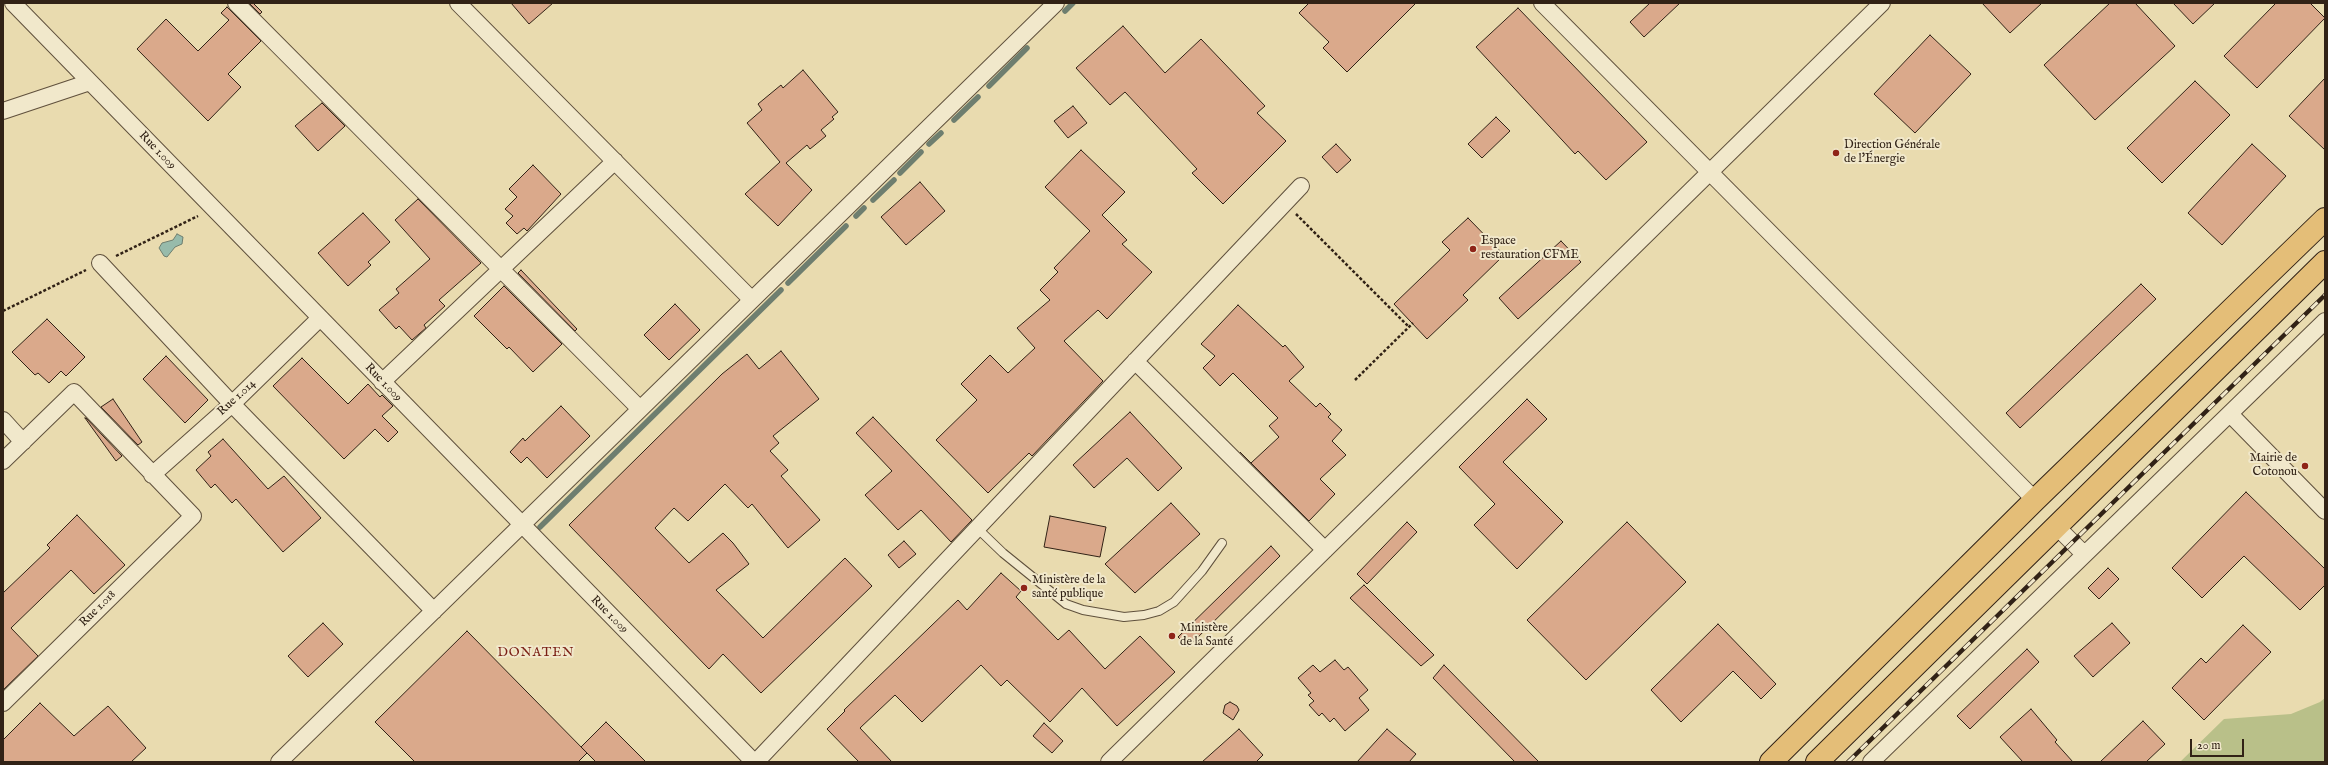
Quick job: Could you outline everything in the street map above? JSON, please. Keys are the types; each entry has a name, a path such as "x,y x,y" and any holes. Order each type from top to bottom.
{"highway":[{"path":"1771,762 2035,500 2325,219"},
{"path":"1817,762 2325,262"}],"street":[{"name":"Rue 1.009","path":"13,3 521,526 755,762"},
{"path":"236,3 640,409"},
{"path":"458,3 752,300"},
{"path":"279,762 1056,3"},
{"path":"1542,3 2035,500"},
{"path":"1109,762 1882,3"},
{"path":"3,110 90,82"},
{"path":"382,382 615,161"},
{"path":"755,762 1301,186"},
{"path":"100,263 232,404 434,611"},
{"name":"Rue 1.014","path":"152,475 232,404 320,318"},
{"path":"1871,762 2325,321"},
{"path":"1135,361 1325,550"},
{"path":"3,461 74,392 152,475"},
{"path":"2230,414 2325,511"},
{"path":"3,420 23,442"},
{"name":"Rue 1.018","path":"3,703 193,516 152,475"},
{"path":"2057,527 2084,554"}],"lane":[{"path":"978,528 1003,553 1066,604 1083,610 1124,617 1144,615 1159,611 1174,602 1202,571 1222,543"}],"path":[{"path":"1285,203 1409,327"},
{"path":"1354,380 1413,323"}],"green space":[{"path":"2325,698 2325,762 2180,762 2224,719 2291,714 2320,702"}],"shaded area":[{"path":"177,234 183,237 182,244 175,247 167,257 164,256 159,248 162,243 173,240"}],"building":[{"path":"249,3 253,3 262,12 260,14"},
{"path":"511,3 553,3 529,24"},
{"path":"1309,3 1416,3 1347,72 1323,48 1329,42 1299,13"},
{"path":"1650,3 1680,3 1644,37 1630,22"},
{"path":"1982,3 2042,3 2010,33"},
{"path":"2110,3 2135,3 2175,46 2095,120 2044,65"},
{"path":"2173,3 2215,3 2193,24"},
{"path":"2276,3 2310,3 2325,18 2257,88 2224,56"},
{"path":"227,7 261,41 228,74 241,87 208,121 137,49 166,19 198,51 229,20 221,13"},
{"path":"1518,8 1647,142 1606,180 1578,151 1575,154 1476,47"},
{"path":"1123,26 1165,73 1201,39 1265,106 1257,113 1286,141 1223,204 1192,173 1197,169 1125,92 1110,105 1076,68"},
{"path":"1930,35 1971,74 1915,133 1874,94"},
{"path":"803,70 838,112 832,117 834,119 821,130 826,136 810,149 807,145 786,163 812,190 778,226 745,194 780,162 747,123 762,110 758,104 781,85 783,88"},
{"path":"2325,78 2325,150 2289,116"},
{"path":"2195,81 2230,115 2162,183 2127,148"},
{"path":"322,103 345,126 318,151 295,126"},
{"path":"1073,106 1087,123 1068,138 1054,121"},
{"path":"1496,117 1510,131 1482,158 1468,144"},
{"path":"1336,144 1351,160 1337,173 1322,157"},
{"path":"2252,144 2286,176 2222,245 2188,213"},
{"path":"1081,150 1125,192 1102,215 1127,240 1122,244 1152,272 1107,319 1098,310 1064,341 1103,381 1032,456 1029,453 988,493 936,440 977,400 961,384 990,355 1008,373 1035,348 1017,328 1050,300 1040,290 1058,272 1054,268 1090,231 1045,187"},
{"path":"533,165 561,194 527,231 524,228 517,234 506,223 513,216 505,209 517,197 509,189"},
{"path":"920,182 945,211 906,245 881,217"},
{"path":"418,199 481,263 439,300 445,306 424,325 426,328 412,340 399,326 396,329 379,310 399,293 396,289 430,259 395,220"},
{"path":"363,213 390,242 368,262 371,265 348,286 318,253"},
{"path":"1468,218 1504,255 1463,295 1468,300 1427,339 1394,304 1450,250 1442,242"},
{"path":"1561,241 1581,262 1518,319 1499,298"},
{"path":"521,270 577,329 575,331 518,273"},
{"path":"2141,284 2156,299 2020,428 2006,413"},
{"path":"504,286 562,344 533,372 509,347 507,349 474,316"},
{"path":"675,304 700,330 669,360 644,335"},
{"path":"1238,305 1283,347 1285,345 1304,367 1289,381 1316,407 1320,403 1331,414 1328,417 1342,430 1332,441 1346,455 1320,479 1335,494 1309,521 1251,463 1279,437 1269,426 1278,418 1233,373 1220,386 1203,368 1215,356 1201,344"},
{"path":"47,319 85,357 66,376 61,371 49,383 38,373 35,375 12,352"},
{"path":"781,351 819,399 773,436 779,443 770,451 788,470 781,476 820,520 788,548 752,504 748,508 725,484 688,521 674,508 655,528 689,563 723,533 733,543 749,564 716,590 763,638 845,558 872,586 761,693 723,654 709,669 569,525 722,374 747,354 759,369"},
{"path":"166,356 208,400 185,423 143,379"},
{"path":"302,358 348,404 368,384 380,397 382,395 393,406 382,416 398,432 388,442 375,429 344,459 273,386"},
{"path":"113,399 142,442 138,445 101,407"},
{"path":"1527,399 1547,419 1503,462 1563,522 1517,569 1474,525 1495,504 1459,467"},
{"path":"561,406 590,436 547,478 527,457 521,463 510,452 523,438 525,441"},
{"path":"1130,412 1182,468 1158,491 1127,458 1094,488 1073,465"},
{"path":"873,417 972,520 951,542 921,510 898,530 865,495 892,471 856,433"},
{"path":"86,418 122,456 116,461"},
{"path":"223,439 268,489 284,476 321,518 283,552 236,499 232,503 215,484 211,488 196,470 211,456 208,452"},
{"path":"2246,492 2325,569 2325,585 2300,610 2244,556 2202,598 2172,568"},
{"path":"1171,503 1200,534 1135,593 1105,564"},
{"path":"77,515 125,565 94,594 71,570 11,628 38,656 3,690 3,593 50,548 47,545"},
{"path":"1050,516 1106,527 1100,557 1044,547"},
{"path":"1407,522 1417,532 1367,584 1357,574"},
{"path":"1627,522 1686,582 1586,680 1527,620"},
{"path":"904,541 916,554 899,568 888,555"},
{"path":"1271,546 1280,556 1188,647 1178,637"},
{"path":"2108,568 2119,579 2099,599 2088,588"},
{"path":"1001,573 1021,591 1016,597 1058,640 1069,630 1105,669 1140,636 1175,672 1117,726 1082,688 1050,722 1007,680 1001,686 981,665 922,722 895,695 860,728 892,762 859,762 827,729 845,711 844,710 958,600 967,610"},
{"path":"1364,585 1434,655 1421,666 1350,598"},
{"path":"323,623 343,644 308,677 288,656"},
{"path":"2112,623 2130,643 2093,677 2074,656"},
{"path":"1718,624 1776,684 1761,699 1733,671 1681,722 1651,690"},
{"path":"2243,625 2271,652 2204,720 2172,688 2201,658 2206,663"},
{"path":"467,631 587,753 578,762 415,762 375,722"},
{"path":"2027,649 2039,662 1970,729 1957,716"},
{"path":"1335,660 1344,670 1348,667 1368,690 1359,698 1369,710 1345,731 1334,718 1330,722 1322,713 1319,716 1309,705 1314,701 1308,695 1311,693 1298,678 1313,665 1320,672"},
{"path":"1444,665 1539,762 1515,762 1433,678"},
{"path":"1230,702 1237,706 1239,710 1233,720 1223,713 1225,705"},
{"path":"40,703 74,736 108,706 146,748 131,762 3,762 3,740"},
{"path":"2031,709 2057,740 2055,742 2073,762 2023,762 2000,737"},
{"path":"2143,721 2165,744 2146,762 2100,762"},
{"path":"606,722 646,762 596,762 581,747"},
{"path":"1044,723 1063,741 1052,753 1033,736"},
{"path":"1239,729 1263,755 1256,762 1202,762"},
{"path":"1387,729 1416,754 1409,762 1357,762"}],"waterway":[{"path":"1065,11 1073,3"},
{"path":"989,86 1027,48"},
{"path":"954,120 978,97"},
{"path":"929,144 941,133"},
{"path":"900,173 921,152"},
{"path":"873,200 894,180"},
{"path":"856,216 864,208"},
{"path":"788,283 846,226"},
{"path":"540,527 781,290"}],"railway":[{"path":"1848,762 2325,295"}],"place":[{"name":"Direction Générale de l'Énergie","path":"1836,153"},
{"name":"Espace restauration CFME","path":"1473,249"},
{"name":"Mairie de Cotonou","path":"2305,466"},
{"name":"Ministère de la santé publique","path":"1024,588"},
{"name":"Ministère de la Santé","path":"1172,636"}],"district":[{"name":"DONATEN","path":"536,653"}]}
